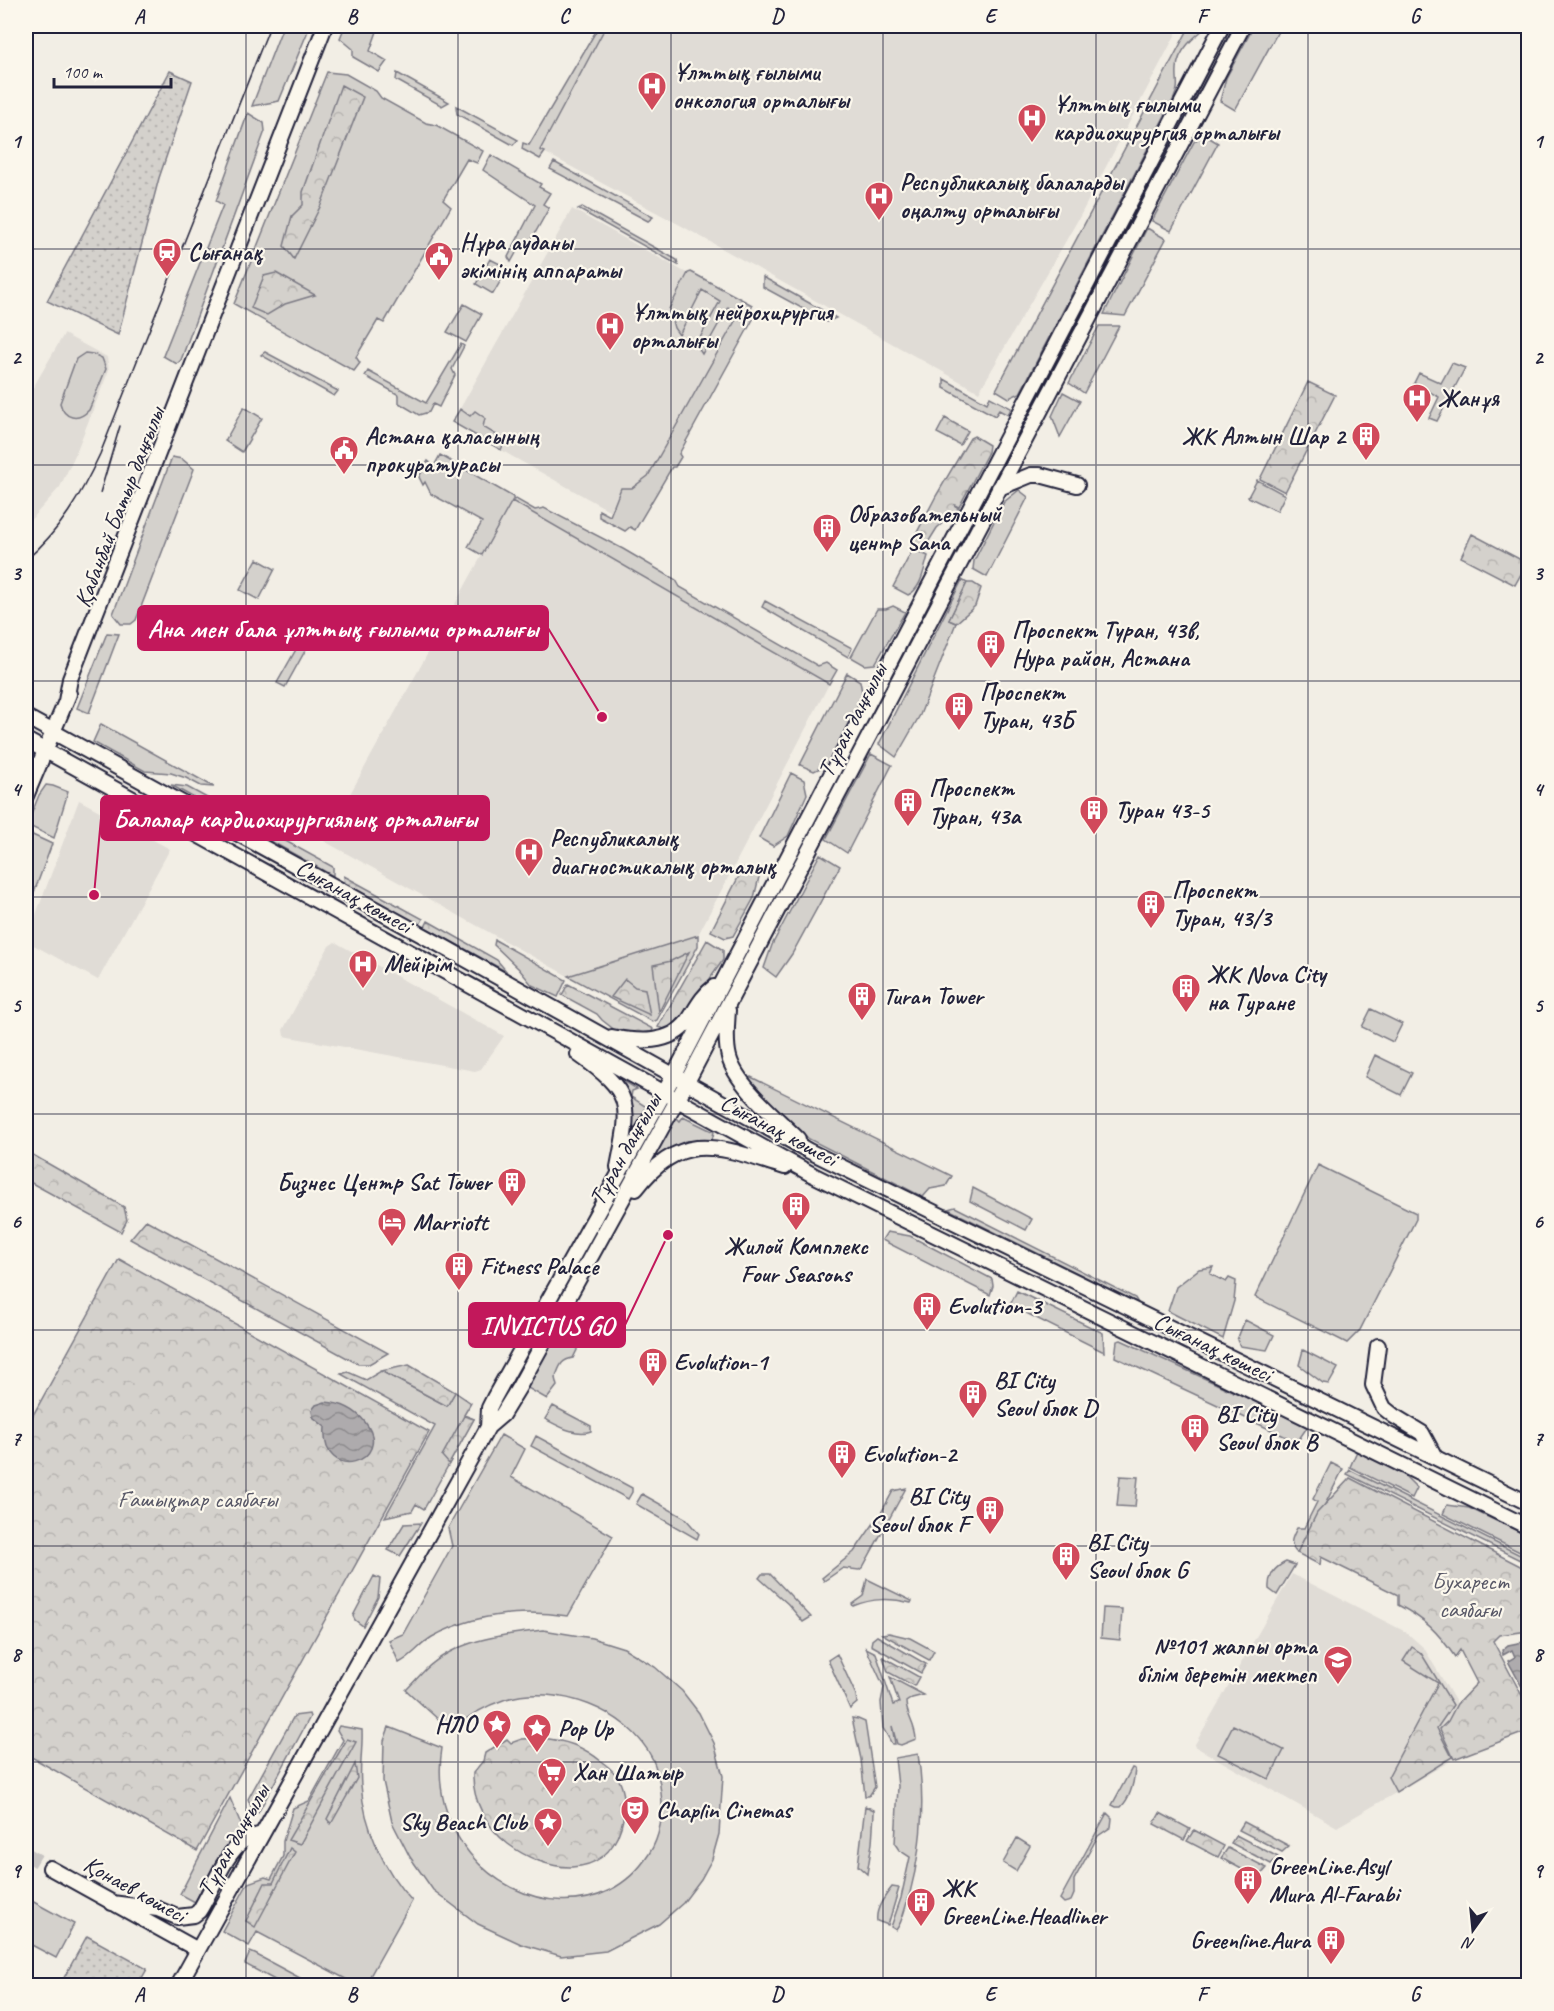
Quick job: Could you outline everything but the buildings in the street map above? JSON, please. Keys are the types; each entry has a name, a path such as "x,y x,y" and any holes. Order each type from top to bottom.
{"main road":[{"name":"Қабанбай Батыр даңғылы","path":"26,796 172,434 209,335 208,328 325,26"},
{"name":"Тұран даңғылы","path":"488,1427 489,1408 494,1398 674,1075 1222,26"},
{"name":"Тұран даңғылы","path":"178,1986 488,1427 502,1415 677,1101 1243,26"},
{"path":"999,488 1030,475 1040,475 1077,485"},
{"name":"Сығанақ көшесі","path":"26,717 809,1151 1528,1503"},
{"name":"Сығанақ көшесі","path":"26,740 813,1175 1528,1527"},
{"path":"383,938 393,934 396,925 394,920"},
{"path":"433,965 432,953 435,949 444,947"},
{"path":"598,1034 646,1041 666,1037 684,1026 704,997 724,977"},
{"path":"729,1003 726,1030 729,1056 738,1077 809,1151"},
{"path":"525,1017 606,1074 624,1099 626,1128 615,1183"},
{"path":"610,1221 643,1179 660,1163 676,1153 693,1148 727,1149 813,1175"},
{"path":"1378,1346 1372,1385 1384,1408 1422,1433 1435,1457"},
{"path":"112,1903 158,1910 177,1917 194,1915 199,1911 229,1858 240,1844 247,1838 262,1834"},
{"name":"Қонаев көшесі","path":"50,1868 198,1950"}],"shaded area":[{"path":"606,26 1180,26 1079,218 979,392 680,225 540,150"},
{"name":"Ұлттық нейрохирургия орталығы","path":"572,209 751,309 632,523 452,423"},
{"path":"64,334 107,357 109,370 60,487 26,525 26,400"},
{"path":"512,501 829,684 698,935 568,976 324,841"},
{"path":"79,800 170,849 98,980 26,941"},
{"name":"Мейірім","path":"335,942 504,1036 481,1069 475,1071 284,1036 283,1030 329,946"},
{"name":"№101 жалпы орта білім беретін мектеп","path":"1292,1574 1406,1632 1424,1648 1457,1704 1448,1721 1440,1729 1454,1759 1337,1827 1194,1746"}],"green space":[{"path":"283,26 310,26 279,101 252,106"},
{"path":"345,26 379,26 370,51 387,61 379,72 353,57 353,49 340,38"},
{"path":"599,26 606,26 540,150 545,152 540,159 522,149 523,143 529,145"},
{"path":"1190,26 1208,26 1183,50 1178,62 1177,90 1174,98 1020,393 1009,398 996,390"},
{"path":"1229,26 1235,26 1021,435 1018,432"},
{"path":"1254,26 1281,26 1235,110 1220,101 1226,78"},
{"path":"170,71 192,81 159,178 118,335 47,301"},
{"path":"327,72 346,74 376,91 381,98 483,151 477,163 467,159 443,200 451,207 384,323 378,320 356,357 360,363 354,371 234,304"},
{"path":"397,73 449,102 442,106 396,80"},
{"path":"341,85 363,97 321,205 294,259 284,246 292,216 303,205 303,192"},
{"path":"456,106 518,140 513,145 457,114"},
{"path":"248,113 264,123 265,131 181,360 177,364 163,356 223,205 216,201"},
{"path":"1203,134 1218,143 1171,231 1152,221 1194,142"},
{"path":"491,155 541,184 539,187 550,193 543,204 549,208 529,244 521,244 511,262 508,257 535,205 483,170"},
{"path":"554,162 653,217 648,221 550,169"},
{"path":"582,207 677,260 678,265 578,209"},
{"path":"1147,228 1166,239 1125,316 1104,314"},
{"path":"490,259 508,268 493,294 476,284"},
{"path":"691,272 752,305 751,309 756,314 679,454 681,457 675,467 672,467 635,530 630,527 625,531 599,517 599,510 610,516 621,488 632,488 648,476 739,314 728,307 702,354 696,345 720,301 702,290 679,335 674,328 669,309 688,273"},
{"path":"276,273 315,295 285,304 267,315 251,308 264,276"},
{"path":"763,277 836,318 827,322 763,287"},
{"path":"464,304 482,314 466,342 447,332"},
{"path":"1099,326 1119,326 1084,393 1069,383"},
{"path":"461,344 464,346 452,369 455,375 439,407 433,404 429,412 419,415 399,403 399,395 365,376 368,371 426,403"},
{"path":"265,352 338,391 334,396 261,355"},
{"path":"85,353 102,358 106,369 89,410 85,414 72,417 65,413 60,403 76,359"},
{"path":"1452,363 1465,368 1437,421 1429,418 1439,397 1414,383 1419,373 1441,383"},
{"path":"944,379 987,403 990,397 1011,408 1008,415 999,410 995,416 944,388"},
{"path":"1308,382 1335,395 1285,492 1260,479"},
{"path":"1063,392 1080,401 1060,437 1052,416"},
{"path":"244,407 262,418 242,452 225,441"},
{"path":"460,409 470,416 475,411 485,418 483,427 505,440 501,450 452,422"},
{"path":"945,418 968,431 960,445 937,433"},
{"path":"974,436 989,445 988,452 959,507 954,505 959,508 937,528 924,549 912,542 936,496 970,438"},
{"path":"440,455 513,497 513,500 516,499 535,510 544,508 623,549 676,580 680,587 818,666 826,663 837,670 829,684 512,501 482,555 468,547 482,522 431,494 425,482 423,485 419,477 428,461 434,466"},
{"path":"172,457 182,459 194,469 136,620 131,624 121,624 113,614"},
{"path":"1257,480 1285,495 1277,511 1248,497"},
{"path":"1019,490 1028,497 987,577 973,569 974,561 1004,502"},
{"path":"971,520 975,523 768,918 764,916"},
{"path":"1472,534 1527,563 1515,585 1461,557"},
{"path":"913,549 928,556 919,584 908,595 893,587"},
{"path":"257,559 275,569 259,600 240,590"},
{"path":"962,580 967,583 949,620 956,623 920,715 896,757 879,744"},
{"path":"967,583 973,583 981,588 975,606 956,623 949,620"},
{"path":"765,601 852,648 848,657 762,607"},
{"path":"893,606 905,612 875,664 865,665 851,657 877,609"},
{"path":"319,609 326,613 285,687 277,683"},
{"path":"107,633 119,634 89,713 77,708"},
{"path":"847,673 860,681 863,697 829,764 814,771 800,765"},
{"path":"101,724 214,787 201,786 171,773 145,771 93,742"},
{"path":"871,754 892,765 847,853 826,839"},
{"path":"791,773 804,780 807,794 788,836 773,846 759,838"},
{"path":"46,785 68,792 54,838 27,825 39,795"},
{"path":"171,785 187,787 333,867 333,876"},
{"path":"26,832 52,844 26,914"},
{"path":"820,854 840,866 792,954 776,977 764,968 772,945"},
{"path":"743,868 759,877 754,898 733,936 725,938 711,931"},
{"path":"344,876 423,919 419,926 345,885"},
{"path":"428,921 497,960 507,972 425,927"},
{"path":"698,935 698,946 657,1020 653,1022 568,976"},
{"path":"495,940 566,980 558,997 532,985 494,945"},
{"path":"707,940 723,950 723,960 677,1026 666,1030 658,1027"},
{"path":"689,952 659,1012 653,965 671,961"},
{"path":"625,979 635,987 645,989 650,1015 611,997"},
{"path":"568,984 653,1029 650,1036 624,1034 616,1031 597,1014 562,995"},
{"path":"1371,1009 1402,1024 1393,1042 1362,1027"},
{"path":"1375,1055 1412,1073 1401,1095 1365,1077"},
{"path":"609,1072 637,1089 632,1091 631,1097 648,1108 631,1138 632,1112"},
{"path":"751,1077 952,1176 946,1186 930,1189 923,1197 809,1139 747,1081"},
{"path":"675,1116 680,1121 683,1117 714,1132 712,1140 685,1141 652,1162"},
{"path":"26,1151 124,1207 127,1220 121,1232 26,1180"},
{"path":"1318,1165 1416,1213 1416,1219 1360,1330 1347,1343 1255,1297"},
{"path":"973,1188 1032,1219 1026,1230 970,1201"},
{"path":"955,1207 1135,1298 1138,1303 948,1209"},
{"path":"146,1220 388,1353 369,1364 358,1364 130,1239"},
{"path":"887,1232 910,1236 992,1279 993,1286 990,1295 882,1240"},
{"name":"Ғашықтар саябағы","path":"119,1259 429,1432 197,1851 26,1754 26,1428"},
{"path":"1213,1267 1210,1274 1226,1282 1229,1278 1236,1281 1234,1301 1223,1339 1168,1311 1176,1287 1199,1269"},
{"path":"1017,1291 1103,1333 1104,1352 1010,1305"},
{"path":"566,1318 576,1322 577,1350 573,1358 565,1360 561,1365 555,1378 557,1386 547,1399 526,1387"},
{"path":"1245,1320 1274,1335 1267,1350 1240,1346 1237,1340"},
{"path":"1121,1340 1308,1426 1297,1442 1115,1357 1117,1341"},
{"path":"1303,1350 1338,1368 1329,1384 1323,1383 1299,1365"},
{"path":"409,1365 455,1392 447,1406 381,1371"},
{"path":"381,1371 447,1406 455,1392 471,1403 464,1415 474,1419 424,1509 416,1504 412,1511 385,1517 435,1426 341,1374 348,1372 366,1380"},
{"path":"553,1406 591,1426 591,1431 573,1431 545,1419"},
{"path":"464,1416 474,1419 449,1464 442,1456"},
{"path":"501,1435 525,1449 511,1477 613,1536 568,1616 533,1613 481,1618 432,1637 399,1663 389,1640 403,1634 452,1546 448,1528"},
{"path":"536,1436 632,1488 628,1499 531,1446"},
{"path":"1357,1451 1401,1472 1417,1488 1412,1498 1350,1467"},
{"path":"1331,1463 1343,1469 1312,1530 1309,1529 1297,1553 1292,1547 1292,1538 1297,1528 1304,1528 1317,1502 1313,1499"},
{"path":"1350,1470 1528,1559 1528,1564 1347,1474"},
{"path":"1120,1476 1138,1477 1135,1507 1117,1506"},
{"name":"Бухарест саябағы","path":"1350,1478 1528,1570 1528,1631 1499,1635 1493,1641 1528,1707 1528,1731 1454,1759 1440,1729 1448,1721 1457,1704 1477,1683 1460,1650 1455,1657 1430,1627 1398,1605 1398,1595 1321,1557 1320,1565 1297,1553 1317,1513"},
{"path":"906,1488 863,1567 859,1570 843,1568 824,1581 822,1578 854,1552 893,1491"},
{"path":"642,1494 685,1518 699,1534 697,1539 636,1504"},
{"path":"1447,1505 1469,1508 1528,1536 1528,1556 1443,1514"},
{"path":"421,1523 400,1556 388,1550 404,1524"},
{"path":"1286,1562 1295,1565 1277,1595 1269,1589 1271,1576 1279,1566"},
{"path":"762,1574 770,1574 811,1617 803,1622 788,1604 759,1578"},
{"path":"374,1576 380,1579 378,1597 363,1626 353,1616"},
{"path":"867,1579 912,1601 911,1603 882,1600 868,1601 853,1606 852,1604 863,1596"},
{"path":"1103,1608 1122,1609 1120,1640 1101,1638"},
{"path":"543,1630 592,1638 624,1648 655,1667 682,1691 699,1713 714,1743 723,1776 719,1834 712,1859 701,1879 683,1903 659,1924 606,1951 561,1956 521,1944 478,1924 433,1890 410,1857 392,1822 383,1781 384,1741 389,1727 442,1748 440,1776 444,1804 461,1843 489,1873 512,1887 536,1897 561,1900 586,1898 610,1890 631,1876 649,1854 656,1840 662,1801 659,1780 652,1758 641,1741 626,1726 589,1704 547,1695 526,1695 506,1699 484,1708 451,1731 406,1690 425,1670 451,1651 481,1640"},
{"path":"889,1633 910,1638 934,1651 929,1660 882,1634"},
{"path":"877,1636 926,1664 921,1673 871,1645 872,1640"},
{"path":"1412,1647 1421,1653 1453,1705 1437,1728 1452,1757 1396,1792 1388,1777 1438,1683 1403,1661"},
{"path":"866,1648 876,1653 893,1705 899,1703 890,1677 924,1695 906,1702 916,1739 901,1745 897,1744 892,1726 895,1744 892,1744 883,1728 881,1702 884,1687"},
{"path":"837,1654 856,1695 857,1703 850,1709 828,1660"},
{"path":"883,1657 919,1677 914,1686 888,1672"},
{"path":"309,1714 310,1717 258,1813 252,1809 248,1799 294,1716"},
{"path":"852,1718 865,1722 875,1787 869,1796 865,1796 861,1759"},
{"path":"1233,1725 1284,1750 1269,1779 1218,1754"},
{"path":"339,1726 362,1730 361,1778 366,1817 384,1862 412,1901 365,1985 357,1985 257,1932 249,1946 222,1931 248,1883 265,1877 271,1879 283,1856 283,1841 293,1808 309,1801 343,1740 337,1730"},
{"path":"347,1739 356,1742 300,1844 288,1840"},
{"path":"507,1739 511,1743 522,1739 558,1740 581,1748 610,1768 620,1782 624,1804 621,1827 613,1845 601,1857 588,1864 572,1867 556,1866 523,1854 500,1837 487,1822 478,1803 473,1773 483,1761 485,1753"},
{"path":"918,1754 922,1812 918,1852 902,1920 896,1930 891,1927 901,1898 910,1857 899,1850 895,1844 898,1786 895,1758"},
{"path":"355,1764 357,1778 331,1824 327,1819"},
{"path":"1132,1768 1135,1769 1130,1794 1121,1807 1116,1807 1112,1805"},
{"path":"230,1798 243,1829 216,1861 195,1902 180,1894"},
{"path":"865,1806 874,1810 867,1874 858,1866"},
{"path":"1107,1813 1112,1818 1111,1827 1098,1836 1074,1880 1074,1894 1071,1901 1064,1903 1060,1899"},
{"path":"1160,1813 1190,1829 1184,1840 1154,1824"},
{"path":"1244,1822 1289,1846 1282,1852 1239,1830"},
{"path":"1194,1830 1224,1846 1218,1857 1187,1841"},
{"path":"1236,1835 1278,1857 1271,1864 1231,1843"},
{"path":"1017,1838 1030,1846 1016,1871 1003,1863"},
{"path":"290,1848 295,1852 255,1927 246,1921 265,1883 273,1883"},
{"path":"1228,1848 1267,1868 1258,1878 1221,1858"},
{"path":"892,1887 899,1888 888,1925 877,1921 877,1916 881,1903"},
{"path":"30,1900 74,1924 56,1958 26,1942 26,1929 32,1917 26,1913"},
{"path":"87,1936 147,1969 138,1985 60,1985"},
{"path":"250,1952 313,1985 284,1985 245,1964"}],"water":[{"path":"325,1402 347,1408 365,1422 372,1436 371,1448 365,1457 355,1462 344,1462 334,1457 327,1445 325,1427 313,1417 312,1410 316,1405"},
{"path":"1528,1641 1528,1698 1508,1661 1515,1657 1512,1650 1503,1655 1502,1650 1508,1645"}],"tunnel":[{"path":"26,1854 50,1868"}],"tram line":[{"path":"26,560 49,537 69,511 100,454 270,26"},
{"path":"100,493 120,426"}],"place":[{"name":"Ұлттық ғылыми онкология орталығы","path":"652,112"},
{"name":"Ұлттық ғылыми кардиохирургия орталығы","path":"1032,144"},
{"name":"Республикалық балаларды оңалту орталығы","path":"879,222"},
{"name":"Сығанақ","path":"167,278"},
{"name":"Нұра ауданы әкімінің аппараты","path":"439,282"},
{"name":"Ұлттық нейрохирургия орталығы","path":"610,352"},
{"name":"Жанұя","path":"1417,424"},
{"name":"ЖК Алтын Шар 2","path":"1366,462"},
{"name":"Астана қаласының прокуратурасы","path":"344,476"},
{"name":"Образовательный центр Sana","path":"827,554"},
{"name":"Проспект Туран, 43в, Нура район, Астана","path":"991,670"},
{"name":"Ана мен бала ұлттық ғылыми орталығы","path":"602,717"},
{"name":"Проспект Туран, 43Б","path":"959,732"},
{"name":"Проспект Туран, 43а","path":"908,828"},
{"name":"Туран 43-5","path":"1094,836"},
{"name":"Республикалық диагностикалық орталық","path":"529,878"},
{"name":"Балалар кардиохирургиялық орталығы","path":"94,895"},
{"name":"Проспект Туран, 43/3","path":"1151,930"},
{"name":"Мейірім","path":"363,990"},
{"name":"ЖК Nova City на Туране","path":"1186,1014"},
{"name":"Turan Tower","path":"862,1022"},
{"name":"Бизнес Центр Sat Tower","path":"512,1208"},
{"name":"Жилой Комплекс Four Seasons","path":"796,1232"},
{"name":"INVICTUS GO","path":"668,1235"},
{"name":"Marriott","path":"392,1248"},
{"name":"Fitness Palace","path":"459,1292"},
{"name":"Evolution-3","path":"927,1332"},
{"name":"Evolution-1","path":"653,1388"},
{"name":"BI City Seoul блок D","path":"973,1420"},
{"name":"BI City Seoul блок B","path":"1195,1454"},
{"name":"Evolution-2","path":"842,1480"},
{"name":"BI City Seoul блок F","path":"990,1536"},
{"name":"BI City Seoul блок G","path":"1066,1582"},
{"name":"№101 жалпы орта білім беретін мектеп","path":"1338,1686"},
{"name":"НЛО","path":"497,1750"},
{"name":"Pop Up","path":"537,1754"},
{"name":"Хан Шатыр","path":"552,1798"},
{"name":"Chaplin Cinemas","path":"635,1836"},
{"name":"Sky Beach Club","path":"548,1848"},
{"name":"GreenLine.Asyl Mura Al-Farabi","path":"1248,1906"},
{"name":"ЖК GreenLine.Headliner","path":"921,1928"},
{"name":"Greenline.Aura","path":"1331,1966"}]}
